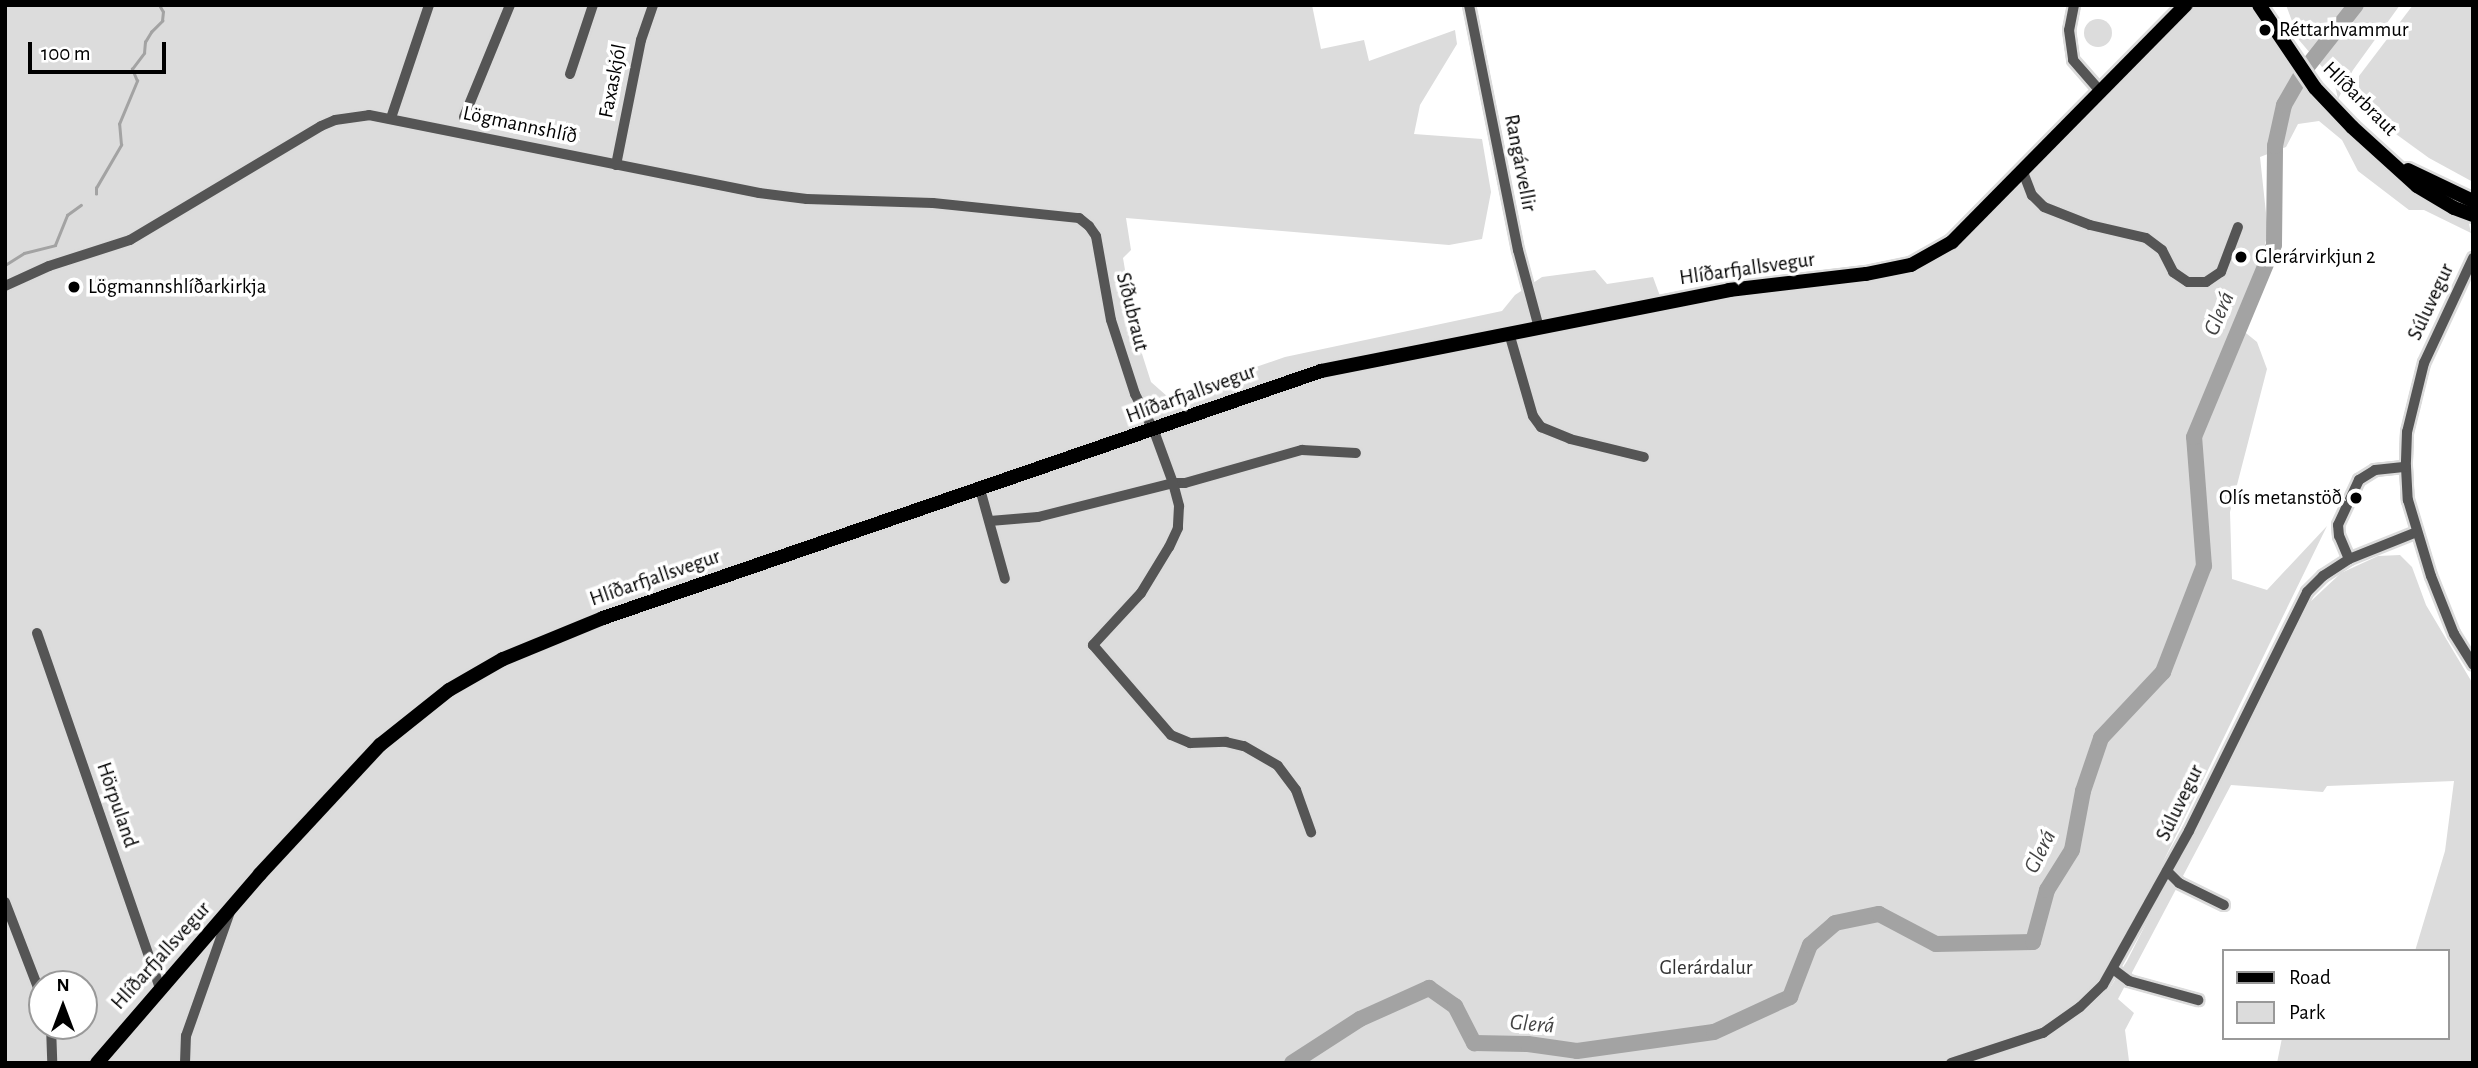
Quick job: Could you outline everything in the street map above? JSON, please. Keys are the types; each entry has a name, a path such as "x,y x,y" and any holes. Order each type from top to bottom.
{"main road":[{"name":"Hlíðarfjallsvegur","path":"97,1063 230,910 380,745 422,709 477,673 524,649 603,618 1154,431 1321,371 1729,290 1875,273 1911,265 1952,242 2186,5"},
{"name":"Hlíðarbraut","path":"2259,5 2315,88 2352,127 2394,162"},
{"name":"Hlíðarbraut","path":"2270,5 2277,28"},
{"path":"2394,162 2473,201"},
{"path":"2394,162 2417,186 2473,215"}],"street":[{"path":"391,118 429,5"},
{"path":"464,117 510,5"},
{"path":"570,74 593,5"},
{"name":"Faxaskjól","path":"616,165 641,40 653,5"},
{"name":"Rangárvellir","path":"1469,5 1518,250 1539,328"},
{"path":"2074,5 2070,30 2073,60 2100,92"},
{"name":"Lögmannshlíð","path":"5,286 49,266 130,240 321,126 353,117 391,118 616,165 807,199 933,203 1065,215"},
{"path":"2023,172 2032,195 2044,207 2090,225 2146,238 2158,245 2173,271 2188,282 2206,282 2221,272 2238,227"},
{"name":"Síðubraut","path":"1065,215 1084,221 1096,236 1111,320 1138,403 1154,431 1179,506 1178,528 1141,593 1093,645 1171,735 1190,743 1235,743 1271,759 1297,790 1311,832"},
{"name":"Súluvegur","path":"2473,258 2424,363 2410,419 2406,467 2408,500 2417,532 2454,634 2473,666"},
{"path":"1509,333 1533,416 1541,427 1570,439 1644,457"},
{"path":"990,521 1038,517 1173,483 1185,483 1301,450 1356,453"},
{"path":"2349,559 2339,536 2338,525 2359,480 2375,470 2406,467"},
{"path":"980,489 990,521 990,534 1005,579"},
{"name":"Súluvegur","path":"1951,1063 2043,1033 2080,1007 2103,985 2167,871 2296,609 2307,592 2323,576 2349,559 2417,532"},
{"name":"Hörpuland","path":"37,633 160,989"},
{"path":"2167,871 2179,883 2224,905"},
{"path":"5,902 31,970"},
{"name":"Hlíðarfjallsvegur","path":"185,1063 186,1036 230,910"},
{"path":"2113,969 2129,981 2198,1000"},
{"path":"51,1040 52,1063"}],"green space":[{"name":"Glerárdalur","path":"5,5 1312,5 1321,49 1364,40 1369,61 1455,30 1457,44 1420,105 1414,134 1482,139 1491,192 1482,239 1449,245 1126,218 1131,250 1123,258 1136,335 1151,382 1168,397 1285,357 1502,311 1515,295 1542,277 1595,270 1607,284 1653,277 1664,307 1879,277 1917,269 1972,234 2185,11 2193,5 2253,5 2310,93 2468,219 2471,233 2424,210 2409,210 2358,171 2342,140 2319,121 2298,124 2286,147 2260,157 2268,232 2258,273 2236,325 2257,342 2267,369 2230,512 2232,579 2267,590 2327,526 2126,938 2097,982 2108,991 2127,961 2309,603 2341,573 2378,556 2400,555 2412,567 2426,605 2473,684 2473,1063 2277,1063 2282,1040 2450,1040 2450,949 2416,949 2445,851 2454,781 2327,786 2323,792 2231,785 2118,999 2134,1013 2125,1030 2129,1061 2133,1063 5,1063"},
{"path":"2286,5 2400,5 2353,70 2338,99 2334,81 2299,40"},
{"path":"2413,5 2473,5 2473,182 2429,158 2389,129 2367,110 2359,96 2359,76"},
{"path":"2098,19 2108,23 2112,33 2108,43 2098,47 2088,43 2084,33 2088,23"}],"waterway":[{"path":"96,194 96,188 121,145 119,124 137,81 132,69 144,53 145,42 151,32 162,21 163,12 159,5"},
{"name":"Glerá","path":"1292,1063 1360,1019 1429,988 1455,1006 1474,1043 1528,1044 1577,1051 1714,1032 1790,997 1810,945 1835,923 1879,914 1936,944 2033,942 2047,890 2072,850 2083,791 2101,738 2163,672 2204,566 2194,437 2274,245 2275,146 2284,105 2303,72 2356,5"},
{"path":"5,265 24,253 55,245 67,215 81,205"}],"place":[{"name":"Réttarhvammur","path":"2265,30"},
{"name":"Glerárvirkjun 2","path":"2241,257"},
{"name":"Lögmannshlíðarkirkja","path":"74,287"},
{"name":"Olís metanstöð","path":"2356,498"}]}
